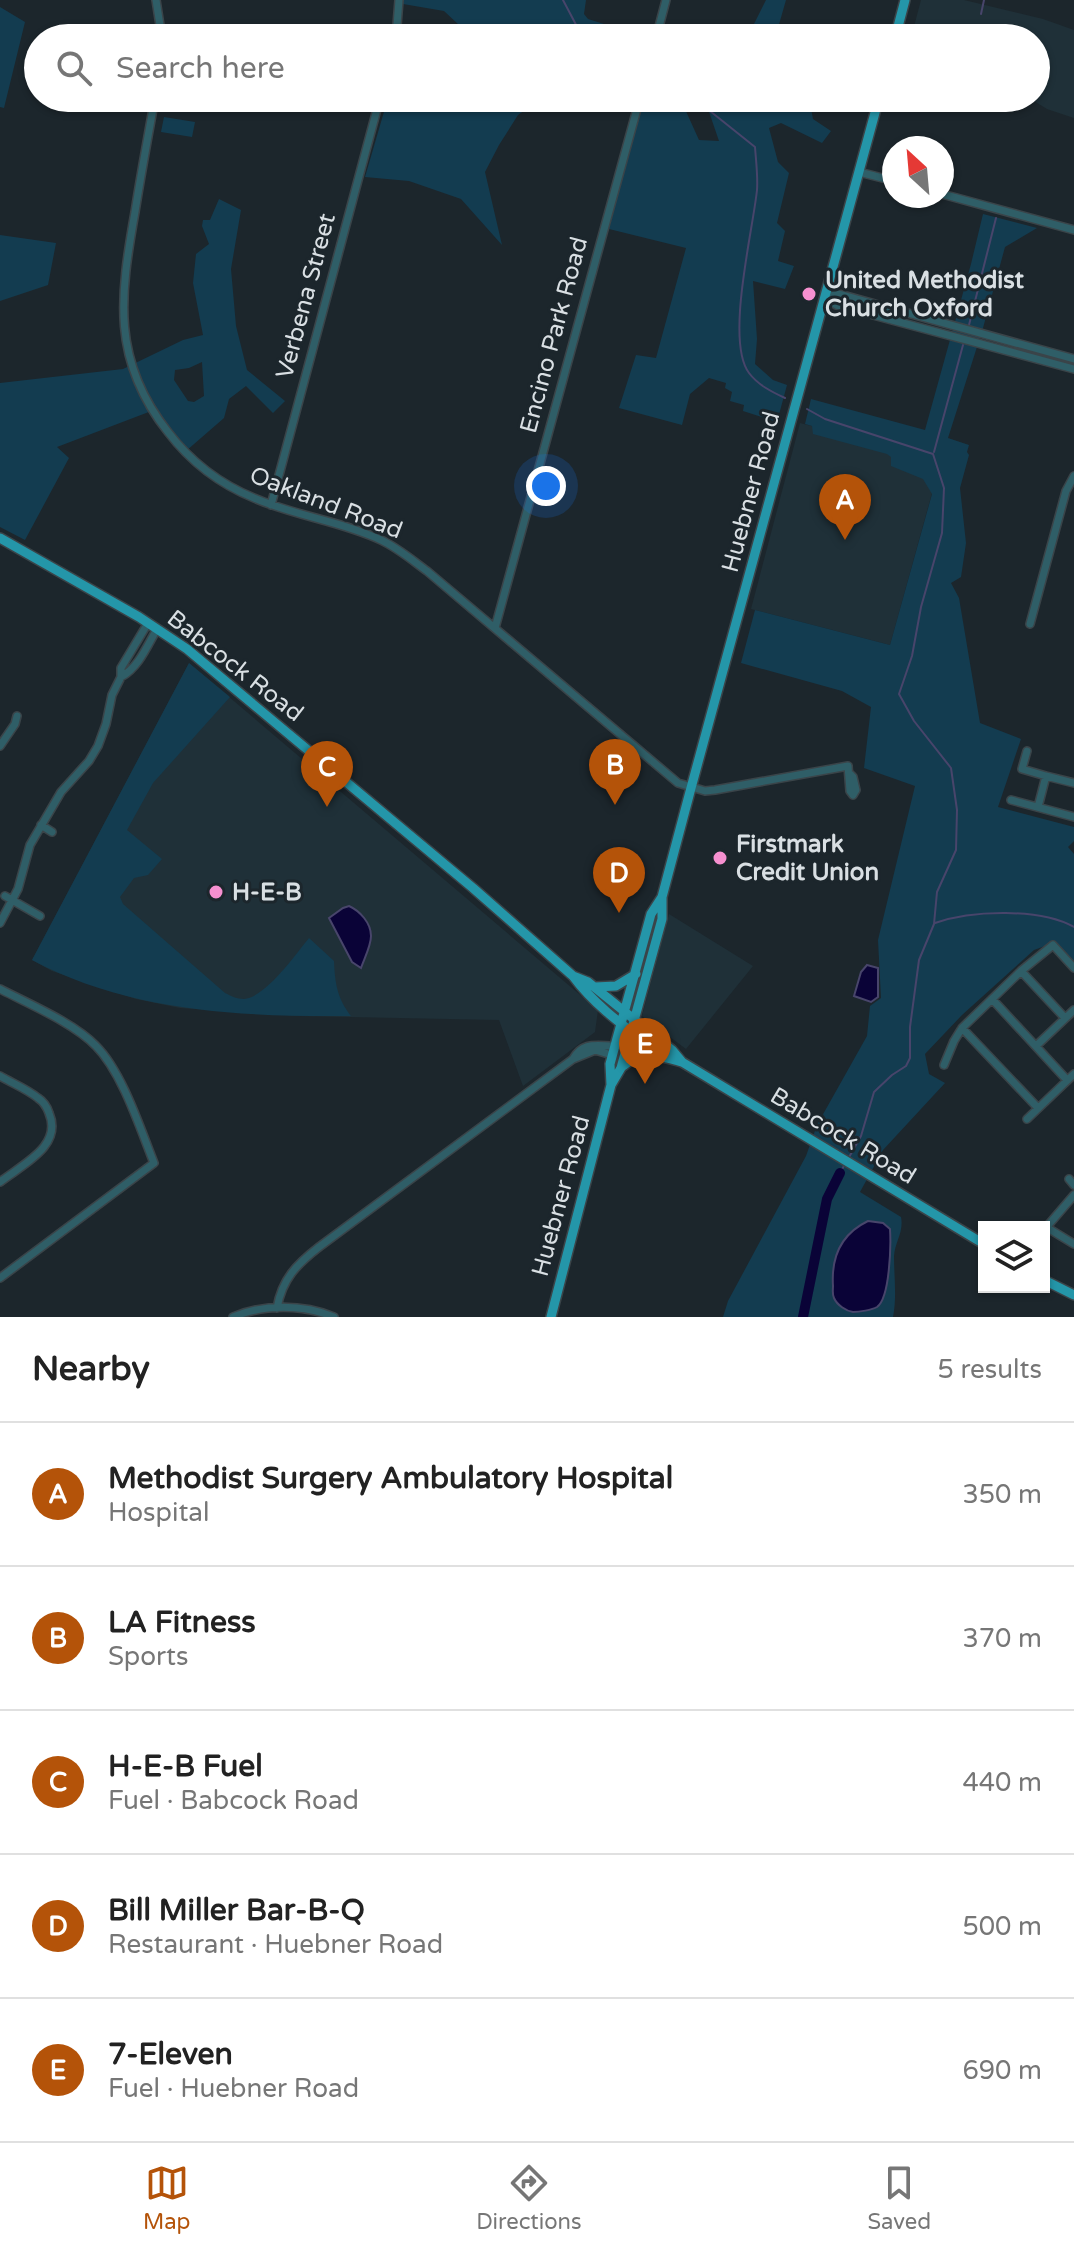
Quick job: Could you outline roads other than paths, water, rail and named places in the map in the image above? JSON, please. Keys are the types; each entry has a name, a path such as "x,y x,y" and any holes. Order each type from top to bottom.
{"main road":[{"path":"899,24 905,0"},
{"name":"Huebner Road","path":"551,1317 611,1085 621,1068 662,919 662,897 875,112"},
{"name":"Babcock Road","path":"0,538 187,649 473,888 631,1032 666,1058 682,1062 978,1240"},
{"name":"Huebner Road","path":"611,1085 610,1064 621,1023 651,914 662,897"},
{"path":"595,987 616,986 636,974"},
{"name":"Babcock Road","path":"573,976 595,987 672,1050 682,1062"},
{"path":"621,1068 631,1059 644,1054 666,1058"},
{"path":"1050,1283 1074,1295"}],"street":[{"path":"156,0 160,24"},
{"path":"397,24 399,0"},
{"path":"660,24 666,0"},
{"name":"Oakland Road","path":"153,112 123,281 123,323 134,373 151,409 169,435 189,457 234,488 271,505 347,527 382,541 427,571 675,781 691,788"},
{"name":"Verbena Street","path":"271,505 376,112"},
{"name":"Encino Park Road","path":"495,628 636,112"},
{"path":"859,172 882,178"},
{"path":"954,197 1074,230"},
{"path":"825,297 839,294 1074,359"},
{"path":"825,297 836,305 1074,369"},
{"path":"943,323 943,333"},
{"path":"1030,624 1074,476"},
{"path":"0,923 9,898 18,889 27,852 41,825 61,792 98,746 112,695 121,677 121,668 152,626"},
{"path":"0,746 17,716"},
{"path":"1027,751 1022,769 1074,783"},
{"path":"691,788 715,790 849,770"},
{"path":"1038,807 1046,776"},
{"path":"1011,800 1074,817"},
{"path":"41,825 52,832"},
{"path":"9,898 40,916"},
{"path":"944,1065 962,1028 1053,945 1074,968"},
{"path":"1021,971 1065,1018"},
{"path":"0,989 70,1027 97,1046 116,1073 154,1163 0,1278"},
{"path":"992,999 1067,1080"},
{"path":"1036,1046 1074,1010"},
{"path":"962,1028 1038,1108"},
{"path":"277,1308 286,1280 310,1254 573,1059 577,1052 590,1045 614,1051"},
{"path":"1027,1119 1074,1074"},
{"path":"0,1076 41,1100 52,1120 53,1133 44,1148 0,1182"},
{"path":"1050,1222 1074,1195"},
{"path":"1050,1231 1074,1244"},
{"path":"233,1317 277,1308 314,1311 334,1317"}],"waterway":[{"path":"563,0 576,24"},
{"path":"981,14 984,0"},
{"path":"711,112 755,147 757,190 740,312 742,358 749,373 761,385 785,398"},
{"path":"969,325 996,218"},
{"path":"934,452 963,345"},
{"path":"807,409 825,419 933,454 944,488 942,533 921,607 912,656 899,694 914,721 951,768 957,810 956,850 937,892 934,924 919,960 910,1027 910,1058 906,1066 874,1092 861,1136 848,1159"},
{"path":"935,923 968,915 1006,913 1043,917 1074,927"},
{"path":"840,1173 845,1164"},
{"path":"803,1317 827,1199 840,1173"}],"place":[{"name":"United Methodist Church Oxford","path":"809,294"},
{"name":"Methodist Surgery Ambulatory Hospital","path":"845,540"},
{"name":"LA Fitness","path":"615,805"},
{"name":"H-E-B Fuel","path":"327,807"},
{"name":"Firstmark Credit Union","path":"720,858"},
{"name":"H-E-B","path":"216,892"},
{"name":"Bill Miller Bar-B-Q","path":"619,913"},
{"name":"7-Eleven","path":"645,1084"}]}
